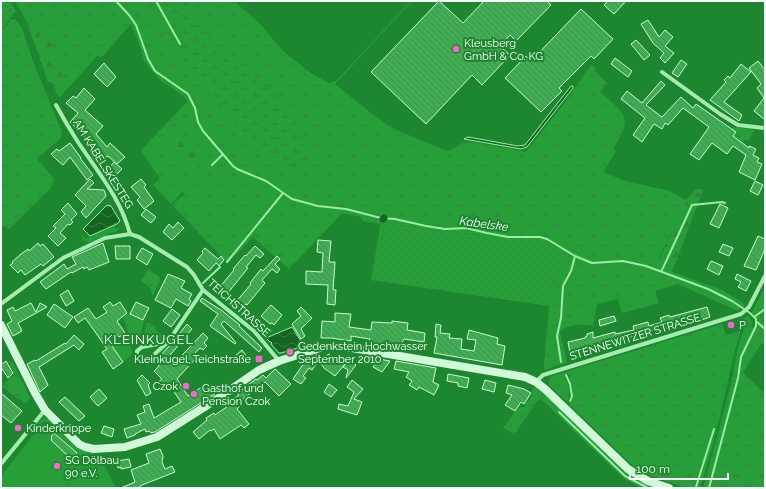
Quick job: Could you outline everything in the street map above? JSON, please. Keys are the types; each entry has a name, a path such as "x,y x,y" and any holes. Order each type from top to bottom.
{"street":[{"path":"662,72 720,114 738,125 765,128"},
{"name":"AM KABELSKESTEG","path":"56,105 76,139 108,186 126,218 130,234"},
{"path":"1,304 63,258 74,252 105,238 130,234"},
{"name":"TEICHSTRASSE","path":"130,234 139,237 187,267 203,290 254,331 279,361"},
{"name":"STENNEWITZER STRASSE","path":"536,382 543,375 742,313 749,307 765,276"},
{"path":"168,342 142,347 137,351 137,357 142,361 147,361 168,342 203,290"},
{"path":"1,325 35,394 45,410 70,435 85,447 98,449 125,447 157,437 217,400 256,372 279,361 323,347 340,346 525,377 536,382 562,405 628,469 648,481 669,488"},
{"path":"1,464 45,410"}],"green space":[{"path":"1,1 10,1 16,11 1,31"},
{"path":"15,1 234,1 261,25 280,48 289,56 312,74 329,83 336,81 412,1 335,84 371,113 394,129 447,151 468,142 526,152 563,105 591,65 596,68 594,70 607,83 600,92 621,112 625,123 613,149 616,151 603,172 625,181 670,191 686,200 687,208 682,221 677,223 657,260 669,274 672,272 722,290 745,304 743,307 727,297 725,298 741,308 738,311 678,284 655,291 659,303 622,313 618,299 597,304 593,326 571,326 560,332 567,363 544,370 550,299 522,240 512,241 471,234 427,230 381,221 380,224 363,221 361,217 342,213 289,269 253,237 228,263 172,205 185,194 183,191 171,204 153,185 160,179 141,150 188,101 174,89 161,81 144,61 139,43 131,24 101,58 98,55 59,98 26,20"},
{"path":"152,1 192,1 196,19 216,45 234,64 253,74 268,86 296,121 312,163 312,168 306,168 290,162 256,145 229,117 206,84 185,66 170,43 159,12"},
{"path":"15,19 22,28 34,64 62,132 60,139 37,159 52,176 54,180 52,187 9,229 1,225 1,32 11,20"},
{"path":"33,19 44,24 49,31 52,45 59,62 61,75 60,79 55,82 48,82 26,20"},
{"path":"733,127 755,130 748,141 745,139 743,142 734,136 737,132 732,129"},
{"path":"178,136 181,137 200,159 199,164 192,170 188,169 171,149 171,145"},
{"path":"696,189 703,190 672,272 669,274 652,268 654,261 660,257 677,223 682,221 687,208 686,200"},
{"path":"381,221 427,230 471,234 512,241 543,241 568,254 549,297 550,306 371,280"},
{"path":"115,226 115,228 120,228 116,232 89,242 82,240 82,234 85,239"},
{"path":"148,270 159,276 160,280 153,296 150,288 141,281"},
{"path":"764,288 765,315 762,321 765,324 765,343 761,344 743,373 765,394 765,488 703,488 732,381 737,351 745,325 744,318 748,315 752,322 753,329 759,324 757,318 752,312"},
{"path":"128,313 144,322 138,343 131,339 123,318"},
{"path":"741,318 742,325 715,437 700,488 686,488 651,476 633,466 569,404 573,393 568,374 564,375 569,389 569,399 567,402 549,385 549,380 552,376 722,324 726,335 738,332"},
{"path":"147,322 156,327 155,330 167,339 164,341 141,344"},
{"path":"126,343 131,347 132,354 123,362 111,346 113,344"},
{"path":"12,361 30,398 26,404 2,386 15,373 9,362"},
{"path":"535,387 545,394 624,471 643,482 659,488 638,486 625,479 541,399 537,401 516,432 513,433 503,428 519,407 524,407 533,395 531,393"},
{"path":"43,418 51,420 86,451 99,455 79,455 44,421 37,429 36,426"},
{"name":"SG Dölbau 90 e.V.","path":"42,424 44,426 46,424 79,455 99,455 116,488 1,488 1,476"}],"water":[{"path":"571,86 573,86 573,88 527,147 521,149 464,139 468,137 518,146 525,145"},
{"path":"107,205 111,206 120,221 117,224 90,236 83,229"},
{"path":"292,327 304,346 279,353 271,344 272,343 266,338"}],"building":[{"path":"439,1 463,23 484,1 547,1 551,5 516,41 510,35 500,46 510,55 482,85 472,75 426,124 371,72"},
{"path":"608,1 626,1 614,14 604,5"},
{"path":"581,9 613,39 594,59 591,56 559,88 562,91 541,112 505,78 526,56 531,61"},
{"path":"648,20 659,37 665,30 673,37 665,46 674,53 665,63 660,58 664,53 653,43 641,24"},
{"path":"636,40 650,55 644,60 631,44"},
{"path":"615,58 632,71 628,77 611,64"},
{"path":"681,60 687,64 678,77 672,73"},
{"path":"758,61 765,70 765,120 754,111 764,98 757,88 761,84 749,68"},
{"path":"104,63 116,77 107,87 94,74"},
{"path":"741,64 751,72 724,102 742,115 739,121 710,100 726,82 724,80 728,76 730,78"},
{"path":"661,81 665,85 646,105 662,117 681,97 693,108 696,104 736,132 733,136 749,148 749,146 756,149 753,155 759,158 757,162 762,164 755,180 739,172 746,155 733,146 727,154 712,143 699,160 690,154 709,127 683,108 668,125 665,123 662,129 654,124 642,142 633,135 645,118 621,99 627,91 642,103"},
{"path":"84,88 95,99 85,110 103,126 96,134 107,147 110,143 125,157 117,164 108,156 97,163 91,154 94,151 82,134 70,122 78,113 66,103 73,96 76,98"},
{"path":"70,143 93,175 87,180 70,157 63,165 51,154 57,149 59,151"},
{"path":"114,162 122,169 116,175 109,168"},
{"path":"90,179 94,183 87,189 104,190 106,196 86,218 81,212 86,206 75,195"},
{"path":"141,179 146,185 144,187 154,201 144,209 137,200 140,197 131,187"},
{"path":"755,181 763,185 758,195 750,191"},
{"path":"68,203 77,214 71,220 73,222 70,225 68,224 60,233 66,238 58,246 48,236 56,228 53,226 65,214 61,210"},
{"path":"720,204 728,208 719,228 710,224"},
{"path":"146,209 156,217 151,223 141,215"},
{"path":"178,222 184,228 172,240 163,232 169,224 173,228"},
{"path":"758,236 765,239 765,249 756,270 744,266"},
{"path":"318,240 331,241 329,262 335,262 333,290 336,290 335,305 327,304 328,285 306,284 306,271 322,272 323,253 317,252"},
{"path":"38,243 40,246 43,244 54,257 43,266 41,264 25,275 21,270 18,273 10,265 13,263 12,262"},
{"path":"103,243 109,262 89,270 87,267 84,269 83,267 72,273 71,272 46,289 40,282 64,264 67,269 76,264 72,257"},
{"path":"723,244 733,248 729,256 719,252"},
{"path":"115,246 130,246 130,259 116,259"},
{"path":"255,246 264,254 260,258 256,255 246,267 248,268 227,294 219,288 245,255 246,256"},
{"path":"142,248 153,254 147,265 136,258"},
{"path":"205,248 218,259 221,256 224,260 219,266 216,263 209,271 197,260"},
{"path":"277,256 280,259 275,264 280,269 277,273 272,269 262,280 265,283 247,305 245,304 242,308 236,302 261,269 263,271"},
{"path":"711,261 723,266 719,275 707,269"},
{"path":"168,274 185,281 181,288 192,294 189,299 191,301 188,306 176,299 171,308 155,300"},
{"path":"737,274 751,281 746,291 738,287 741,282 735,279"},
{"path":"68,290 74,301 66,306 60,295"},
{"path":"202,298 221,310 240,325 239,326 262,348 259,352 224,321 221,324 236,343 235,344 210,326 218,314 200,301"},
{"path":"110,302 113,306 120,302 127,313 117,321 125,333 119,337 116,333 107,339 123,362 113,369 102,352 107,349 85,318 78,323 74,317 88,308 96,319 107,312 103,307"},
{"path":"136,302 149,308 143,320 130,314"},
{"path":"31,303 36,312 40,303 47,307 18,323 22,331 13,336 7,324 12,321 7,310 13,307 15,311"},
{"path":"54,304 73,317 65,328 47,315"},
{"path":"271,305 282,315 274,325 272,323 270,324 261,316"},
{"path":"301,307 312,318 301,329 305,336 301,339 292,324 301,316 297,311"},
{"path":"707,307 710,317 696,322 695,319 672,325 673,328 667,330 667,327 657,329 570,353 568,342 585,338 587,334 593,332 593,338 615,332 615,334 634,330 633,326 648,322 649,326 662,322 660,318 669,315 670,317"},
{"path":"172,309 180,315 171,327 163,321"},
{"path":"335,313 351,314 349,327 371,330 372,322 392,323 392,321 408,323 407,330 425,333 424,342 404,339 399,347 370,343 370,339 351,336 351,341 321,338 322,321 335,322"},
{"path":"614,316 616,321 600,326 599,320"},
{"path":"187,324 192,329 166,360 172,366 203,333 208,338 204,343 207,346 203,350 200,348 193,355 196,358 177,379 188,396 208,383 215,394 155,432 146,432 145,429 127,438 124,429 141,424 137,415 145,412 143,406 149,404 154,418 181,402 168,383 162,387 158,382 162,379 154,371 159,366 158,364 160,362 157,359"},
{"path":"436,324 441,325 440,333 450,334 449,338 462,339 461,349 474,351 476,340 467,339 469,330 498,338 497,344 505,346 502,365 434,353 437,337 435,337"},
{"path":"74,335 84,344 79,350 74,345 39,367 48,385 40,392 27,364 35,360 36,361 65,343 66,344"},
{"path":"242,350 248,358 241,364 235,356"},
{"path":"318,354 320,358 312,370 309,368 303,376 306,378 301,384 293,379 306,360"},
{"path":"329,354 335,363 341,359 345,364 335,376 324,368 319,361"},
{"path":"349,359 356,365 346,378 348,370 343,367"},
{"path":"379,359 390,361 382,372 373,367"},
{"path":"6,361 13,373 8,378 1,367 1,365"},
{"path":"396,361 436,368 433,382 439,385 434,395 419,387 417,390 409,385 412,381 406,377 409,372 394,369"},
{"path":"275,369 291,384 279,396 265,382 238,403 240,406 237,409 249,424 244,428 241,425 220,439 214,429 211,431 210,430 199,439 193,432 207,420 206,418 214,413 215,415 228,406 226,404 239,395 237,393 263,375 266,378"},
{"path":"448,374 469,378 467,388 458,386 458,383 447,381"},
{"path":"142,375 150,383 148,385 151,393 146,396 137,380"},
{"path":"352,380 363,389 354,399 362,402 357,415 338,409 339,404 348,406 354,392 347,387"},
{"path":"485,380 496,383 494,392 482,389"},
{"path":"329,384 337,390 331,397 324,392"},
{"path":"508,385 524,389 531,393 524,404 521,402 515,411 505,405 512,395 506,393"},
{"path":"99,389 107,398 98,406 90,397"},
{"path":"1,393 22,411 11,423 1,415"},
{"path":"65,397 85,416 79,421 59,402"},
{"path":"104,426 114,429 112,437 101,433"},
{"path":"54,433 77,453 71,459 51,440"},
{"path":"160,449 163,456 162,462 165,469 172,466 175,472 142,485 139,487 140,488 121,488 135,482 131,470 149,463 146,454"},
{"path":"129,459 131,467 121,469 121,467 118,468 117,461"}],"waterway":[{"name":"Kabelske","path":"116,1 136,25 148,59 155,71 188,94 195,108 198,122 203,131 233,166 266,181 292,199 318,206 346,209 381,218 395,219 445,229 466,228 508,237 540,237 547,239 575,256 592,263 623,261 646,266 708,289 732,301 750,313 756,319 756,326 741,357 738,378 709,488"},
{"path":"156,1 180,44"},
{"path":"212,165 223,154"},
{"path":"227,262 283,193"},
{"path":"661,271 692,205 725,203"},
{"path":"561,362 557,336 561,318 563,286 571,271 575,256"},
{"path":"203,283 220,267"},
{"path":"754,317 765,309"},
{"path":"757,322 765,329"},
{"path":"566,375 570,384 572,396 570,401"},
{"path":"559,412 625,476 648,488"},
{"path":"696,487 714,429"}],"place":[{"name":"Kleusberg GmbH & Co. KG","path":"456,49"},
{"name":"P","path":"731,325"},
{"name":"Gedenkstein Hochwasser September 2010","path":"290,352"},
{"name":"Kleinkugel, Teichstraße","path":"259,359"},
{"name":"Czok","path":"186,386"},
{"name":"Gasthof und Pension Czok","path":"194,394"},
{"name":"Kinderkrippe","path":"18,428"},
{"name":"SG Dölbau 90 e.V.","path":"57,466"}],"district":[{"name":"KLEINKUGEL","path":"149,339"}]}
